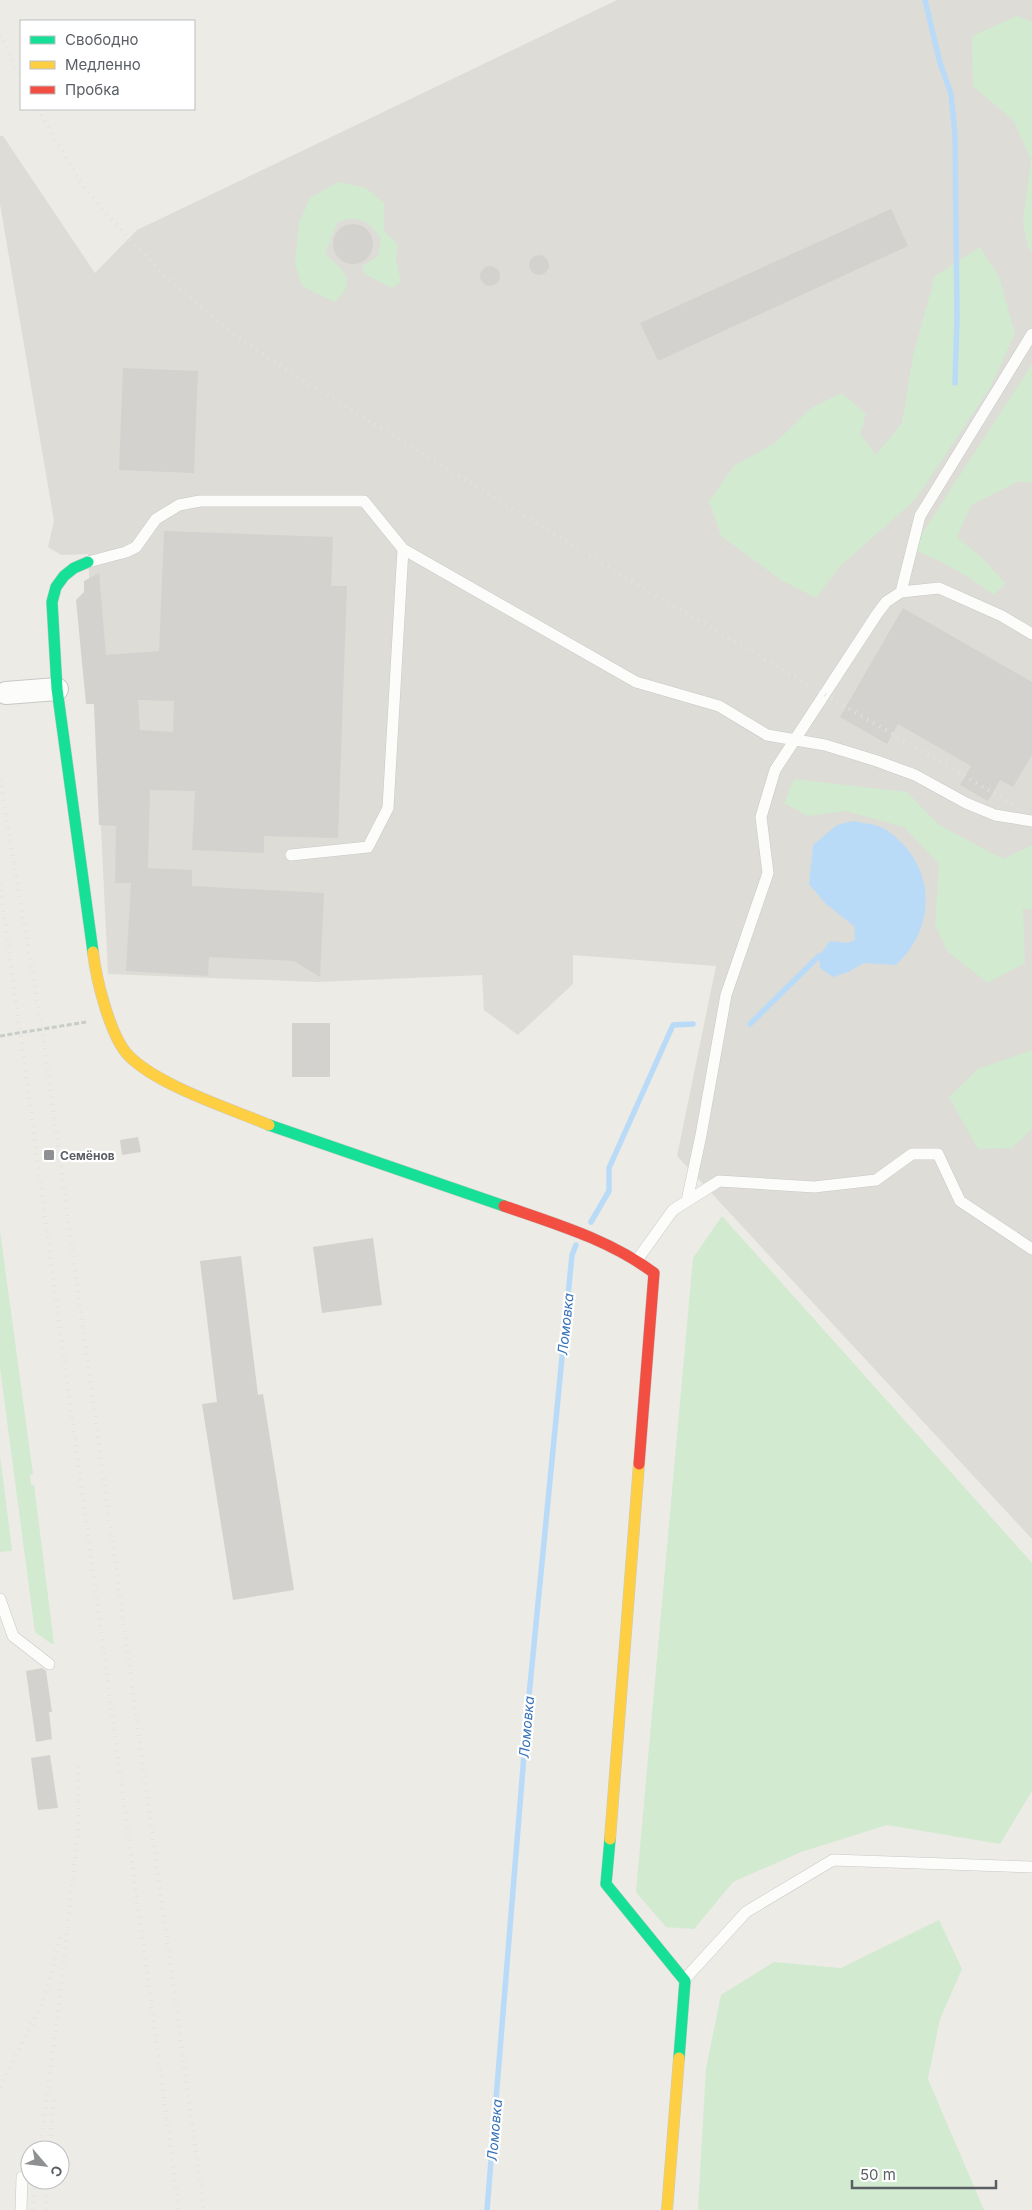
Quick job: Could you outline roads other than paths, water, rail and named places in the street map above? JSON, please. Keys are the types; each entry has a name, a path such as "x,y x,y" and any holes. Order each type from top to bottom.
{"street":[{"path":"88,562 71,569 63,576 53,594 57,689 94,961 108,1018 128,1055 164,1081 270,1125 510,1210 577,1231 637,1260 654,1273 606,1884 684,1980 667,2210"},
{"path":"6,693 57,689"}],"lane":[{"path":"901,592 920,516 1032,334"},
{"path":"88,562 126,552 136,547 156,519 179,505 200,501 364,501 404,549 636,682 719,706 766,734 825,744 896,767 915,775 966,803 995,814 1032,821"},
{"path":"291,855 368,847 388,808 404,549"},
{"path":"687,1201 702,1135 726,995 768,873 761,817 775,770 877,614 886,602 901,592 939,588 1002,616 1032,634"},
{"path":"637,1260 673,1210 719,1181 814,1187 876,1180 912,1154 938,1154 960,1201 1032,1249"},
{"path":"0,1600 13,1636 48,1664"},
{"path":"684,1980 746,1912 833,1860 1032,1867"},
{"path":"21,2210 22,2190"}],"water":[{"path":"853,821 883,828 900,841 913,857 922,875 926,894 925,913 920,931 910,949 896,965 864,963 848,972 833,977 820,968 819,956 830,941 848,943 855,940 854,926 826,904 809,884 813,845 837,825"}],"waterway":[{"path":"925,0 940,63 951,94 955,135 957,318 955,383"},
{"path":"750,1024 819,956"},
{"name":"Ломовка","path":"591,1222 609,1191 609,1168 673,1025 693,1024"},
{"name":"Ломовка","path":"487,2210 528,1706 572,1255 576,1245"}],"railway":[{"path":"0,35 20,75"},
{"path":"38,110 82,184 104,211 160,271 226,329 294,375 636,584 1019,808"},
{"path":"0,779 42,1029 204,2210"},
{"path":"0,883 179,2210"},
{"path":"41,2140 60,1997 78,1831 79,1765"},
{"path":"0,2087 40,2008 53,1968 60,1936"},
{"path":"51,2140 54,2095"},
{"path":"32,2210 35,2190"},
{"path":"46,2210 47,2190"}],"place":[{"name":"Семёнов","path":"49,1155"}]}
